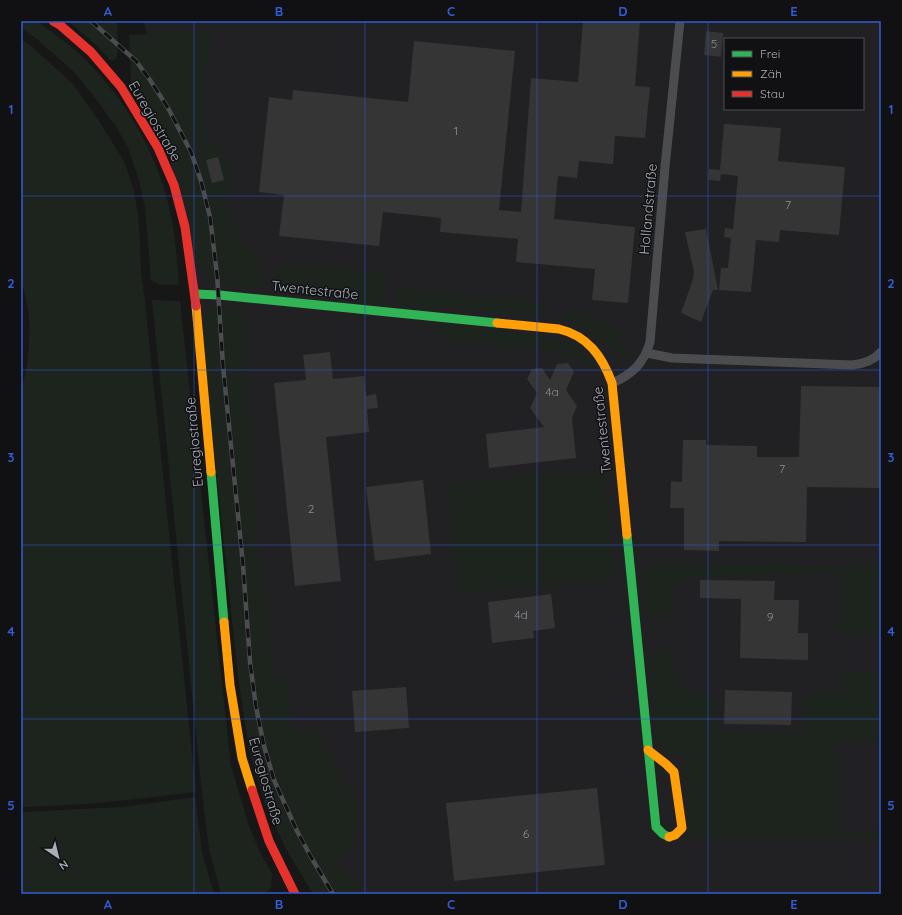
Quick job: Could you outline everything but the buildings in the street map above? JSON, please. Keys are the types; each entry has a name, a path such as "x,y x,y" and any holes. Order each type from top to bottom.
{"street":[{"name":"Euregiostraße","path":"53,21 60,25 91,52 121,86 158,148 176,192 185,227 195,294 230,685 242,758 269,841 296,894"},
{"name":"Hollandstraße","path":"612,383 628,375 642,360 647,353 650,342 680,21"},
{"name":"Twentestraße","path":"195,294 219,295 559,328 574,334 586,342 599,354 612,383 648,750 656,827 664,836 670,837 677,835 682,828 674,772 648,750"},
{"path":"647,353 672,358 862,364 870,361 881,352"}],"shaded area":[{"path":"21,21 39,22 65,41 106,83 134,121 155,163 163,185 173,226 179,285 160,285 151,280 145,207 139,180 129,150 117,128 74,72 38,40 21,28"},
{"path":"68,21 117,21 118,51 116,59 111,61 94,43"},
{"path":"144,21 881,21 881,894 343,894 278,780 198,305"},
{"path":"211,31 201,125 230,166 225,212 259,263 261,277 258,285 252,289 215,284 195,263 189,216 178,173 152,115 131,82 129,35"},
{"path":"21,39 72,83 93,112 124,162 133,187 138,214 141,273 196,792 87,804 21,807 21,386 26,373 29,318 21,281"},
{"path":"286,264 387,273 384,304 283,293 278,284 277,277"},
{"path":"396,288 545,303 547,308 540,316 395,305"},
{"path":"152,300 180,301 231,766 249,826 260,852 272,874 271,887 266,894 221,894 209,849"},
{"path":"210,306 245,313 249,425 257,538 274,677 290,677 291,730 318,734 340,779 356,798 358,822 350,851 336,862 360,889 362,894 313,894 285,847 265,804 249,749 238,677 201,325"},
{"path":"573,309 596,317 606,323 616,332 620,342 632,356 623,356 583,328 569,323 568,315"},
{"path":"441,325 533,335 566,342 580,348 594,361 594,368 587,366 571,356 551,351 440,338"},
{"path":"604,470 614,579 458,593 448,484"},
{"path":"881,562 881,634 840,634 843,573 694,576 678,579 672,590 670,615 659,620 648,613 643,579 646,570 653,566 665,565 780,564 833,567 872,566"},
{"path":"667,647 671,652 677,688 715,693 717,732 806,734 805,694 839,694 841,672 881,672 881,742 836,740 835,831 881,832 881,840 695,836 690,832 681,749 673,758 658,747 648,653"},
{"path":"195,797 202,852 214,894 21,894 21,812 124,807"}],"railway":[{"path":"91,21 136,61 150,80 168,108 191,152 201,181 210,217 217,275 223,366 243,565 250,662 256,707 264,746 274,780 297,831 333,894"}],"traffic: fast":[{"path":"195,294 219,295 497,323"},
{"path":"211,472 224,622"},
{"path":"627,535 656,827 663,834 669,837"}],"traffic: slow":[{"path":"196,306 211,472"},
{"path":"497,323 559,329 569,332 593,348 604,364 612,383 627,535"},
{"path":"224,622 230,685 242,758 252,790"},
{"path":"648,750 674,772 682,828 675,835 669,837"}],"traffic: jam":[{"path":"53,21 60,25 91,52 121,87 158,148 174,185 185,227 196,306"},
{"path":"252,790 269,841 295,894"}]}
